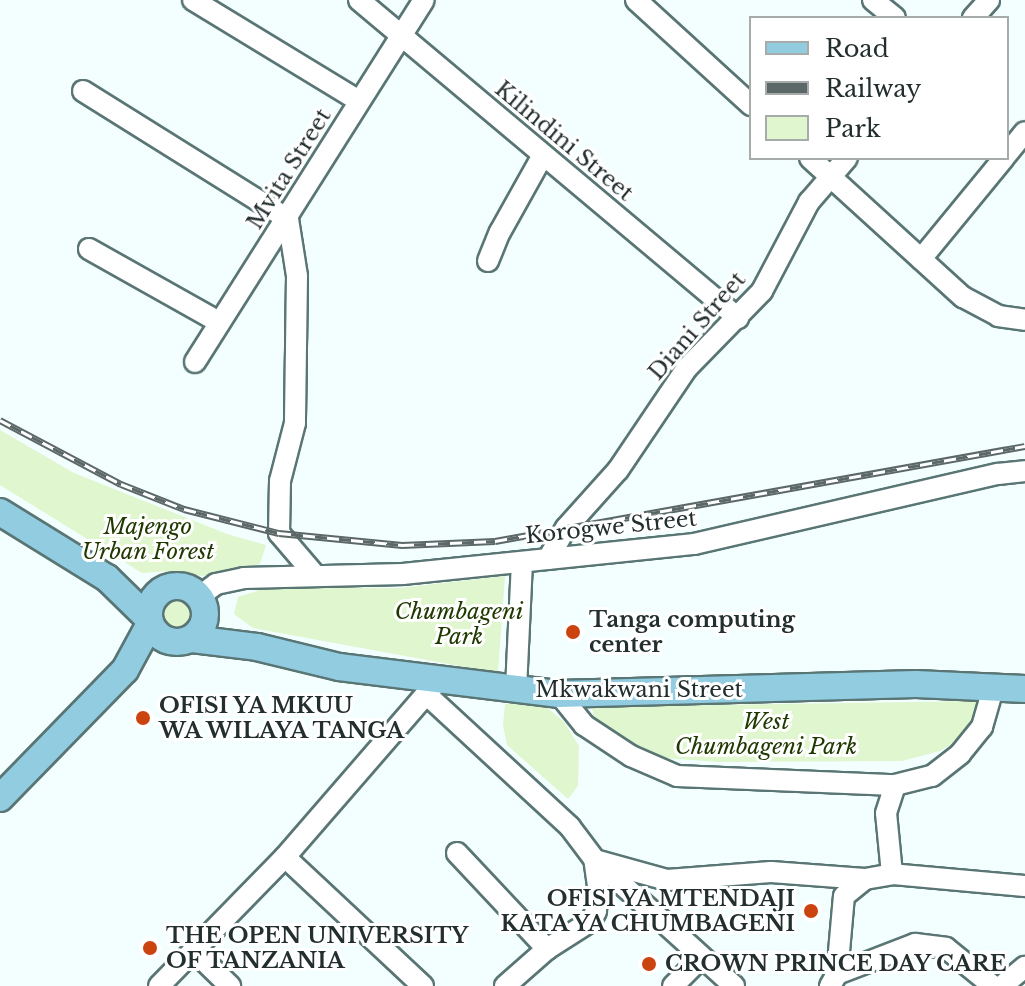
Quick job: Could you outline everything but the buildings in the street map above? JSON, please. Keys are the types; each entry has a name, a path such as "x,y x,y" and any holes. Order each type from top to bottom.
{"main road":[{"path":"0,512 107,578 150,621 156,633 183,641"},
{"path":"107,578 165,588 190,588 203,603 257,647"},
{"path":"0,798 125,670 150,621 149,606 165,588"},
{"path":"125,670 201,632 203,603"},
{"name":"Mkwakwani Street","path":"183,641 257,647 433,686 559,694 916,684 1025,689"}],"street":[{"path":"193,0 359,101"},
{"name":"Kilindini Street","path":"359,0 738,318"},
{"name":"Mvita Street","path":"195,362 424,0"},
{"path":"636,0 749,103"},
{"path":"873,0 893,16"},
{"path":"975,16 989,0"},
{"path":"83,91 288,219 297,276 295,423 280,481 279,533 314,574"},
{"path":"1009,151 1025,132"},
{"path":"488,261 500,232 543,155"},
{"path":"812,160 981,310 1025,320"},
{"name":"Diani Street","path":"548,559 566,528 618,470 686,369 762,291 809,202 845,160"},
{"path":"921,259 1002,160"},
{"path":"89,249 219,322"},
{"name":"Korogwe Street","path":"203,603 216,584 244,578 403,574 694,544 998,474 1025,471"},
{"path":"516,689 522,562"},
{"path":"159,986 285,857 433,686 570,827 594,859 734,986"},
{"path":"559,694 584,725 631,756 677,776 895,785 932,776 960,754 982,727 993,689"},
{"path":"892,874 886,813 895,785"},
{"path":"457,853 547,949"},
{"path":"285,857 423,986"},
{"path":"594,859 667,880 771,872 865,879 892,874 1025,886"},
{"path":"505,986 547,949 591,921 596,911 598,886 594,859"},
{"path":"834,980 844,896 865,879"},
{"path":"834,980 915,944 946,948 993,986"},
{"path":"193,950 230,986"},
{"path":"673,986 701,958"},
{"path":"1002,986 1025,967"}],"green space":[{"name":"Majengo Urban Forest","path":"0,430 74,473 227,534 266,545 260,564 203,576 168,571 142,573 0,485"},
{"name":"Chumbageni Park","path":"505,576 498,673 253,628 234,614 238,597 269,587 399,588"},
{"path":"176,597 189,602 194,615 189,628 176,633 163,628 158,615 163,602"},
{"name":"West Chumbageni Park","path":"978,701 978,715 966,736 940,751 902,761 720,762 663,758 636,747 594,718 592,707"},
{"path":"505,704 543,704 564,722 579,746 578,786 568,799 507,745 503,725"}],"railway":[{"path":"0,420 121,484 184,509 279,533 402,545 495,541 1025,446"}],"place":[{"name":"Tanga computing center","path":"573,632"},
{"name":"OFISI YA MKUU WA WILAYA TANGA","path":"143,718"},
{"name":"OFISI YA MTENDAJI KATA YA CHUMBAGENI","path":"811,911"},
{"name":"THE OPEN UNIVERSITY OF TANZANIA","path":"150,948"},
{"name":"CROWN PRINCE DAY CARE","path":"649,964"}]}
